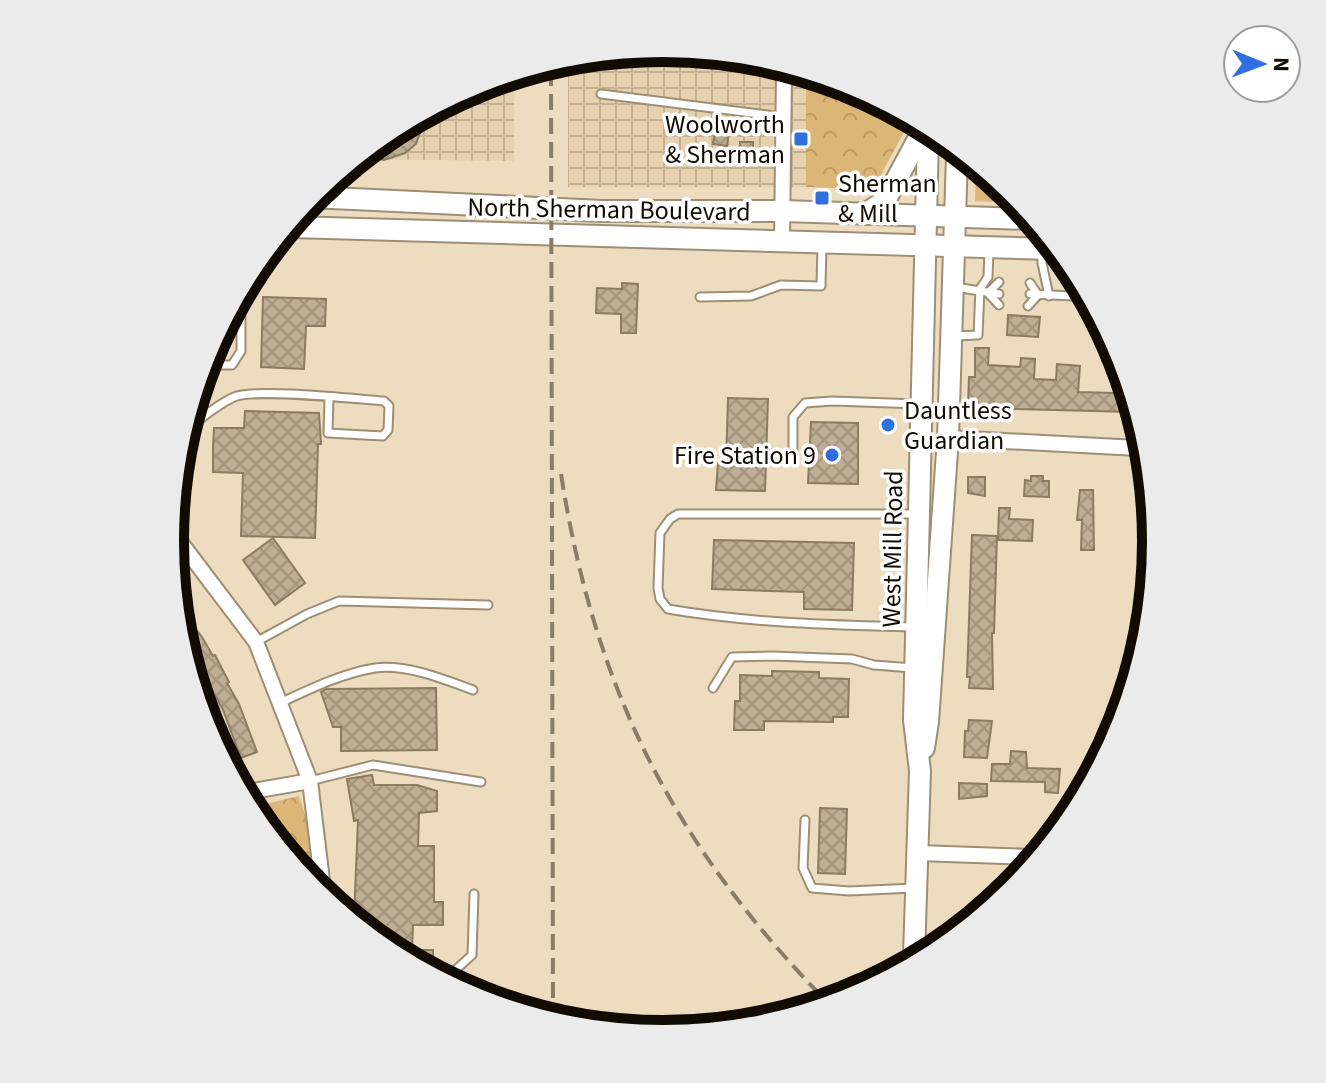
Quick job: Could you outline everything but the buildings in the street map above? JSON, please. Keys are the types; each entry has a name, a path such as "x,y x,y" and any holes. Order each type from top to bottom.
{"main road":[{"path":"865,214 885,201 919,137"},
{"name":"West Mill Road","path":"920,771 914,720 928,142"},
{"name":"West Mill Road","path":"914,950 920,771 928,722 948,438 957,163"},
{"name":"North Sherman Boulevard","path":"329,198 602,211 784,211 1018,219"},
{"name":"North Sherman Boulevard","path":"300,227 989,248 1039,245"}],"street":[{"path":"782,240 784,77"},
{"path":"948,438 1133,448"},
{"path":"184,545 256,642 310,781 322,879"},
{"path":"254,791 310,781"},
{"path":"918,853 1025,857"}],"lane":[{"path":"601,94 784,117"},
{"path":"700,297 751,296 781,285 821,286 822,242"},
{"path":"952,336 978,335 988,277 989,248"},
{"path":"1045,252 1049,296"},
{"path":"984,291 999,282"},
{"path":"1028,306 1034,294 1030,283"},
{"path":"954,287 999,294"},
{"path":"984,291 999,305"},
{"path":"1034,294 1073,296"},
{"path":"217,365 232,365 238,358 241,351 241,315"},
{"path":"199,421 236,396 252,394 329,398 384,401 389,406 388,430 383,436 328,433 329,398"},
{"path":"793,461 793,417 805,403 832,401 921,405"},
{"path":"920,437 948,438"},
{"path":"916,627 811,625 702,615 668,609 660,599 658,588 660,533 678,514 918,514"},
{"path":"184,553 188,550"},
{"path":"256,642 307,614 339,601 488,605"},
{"path":"713,688 732,657 852,659 874,665 915,668"},
{"path":"280,703 377,668 412,671 473,690"},
{"path":"310,781 373,765 481,782"},
{"path":"805,820 803,868 812,888 849,891 917,888"},
{"path":"452,973 472,955 474,894"}],"shaded area":[{"path":"632,63 694,63 757,71 806,84 806,187 568,187 568,71"},
{"path":"514,86 514,161 374,159 451,111"}],"green space":[{"path":"806,84 846,98 905,127 873,190 806,187"},
{"path":"976,178 1002,202 975,201"},
{"path":"299,796 307,820 312,868 302,858 262,805"}],"railway":[{"path":"551,75 553,1008"},
{"path":"561,474 576,553 595,626 620,695 649,760 685,823 726,884 773,943 820,995"}],"place":[{"name":"Woolworth & Sherman","path":"801,139"},
{"name":"Sherman & Mill","path":"822,198"},
{"name":"Dauntless Guardian","path":"888,425"},
{"name":"Fire Station 9","path":"832,455"}]}
